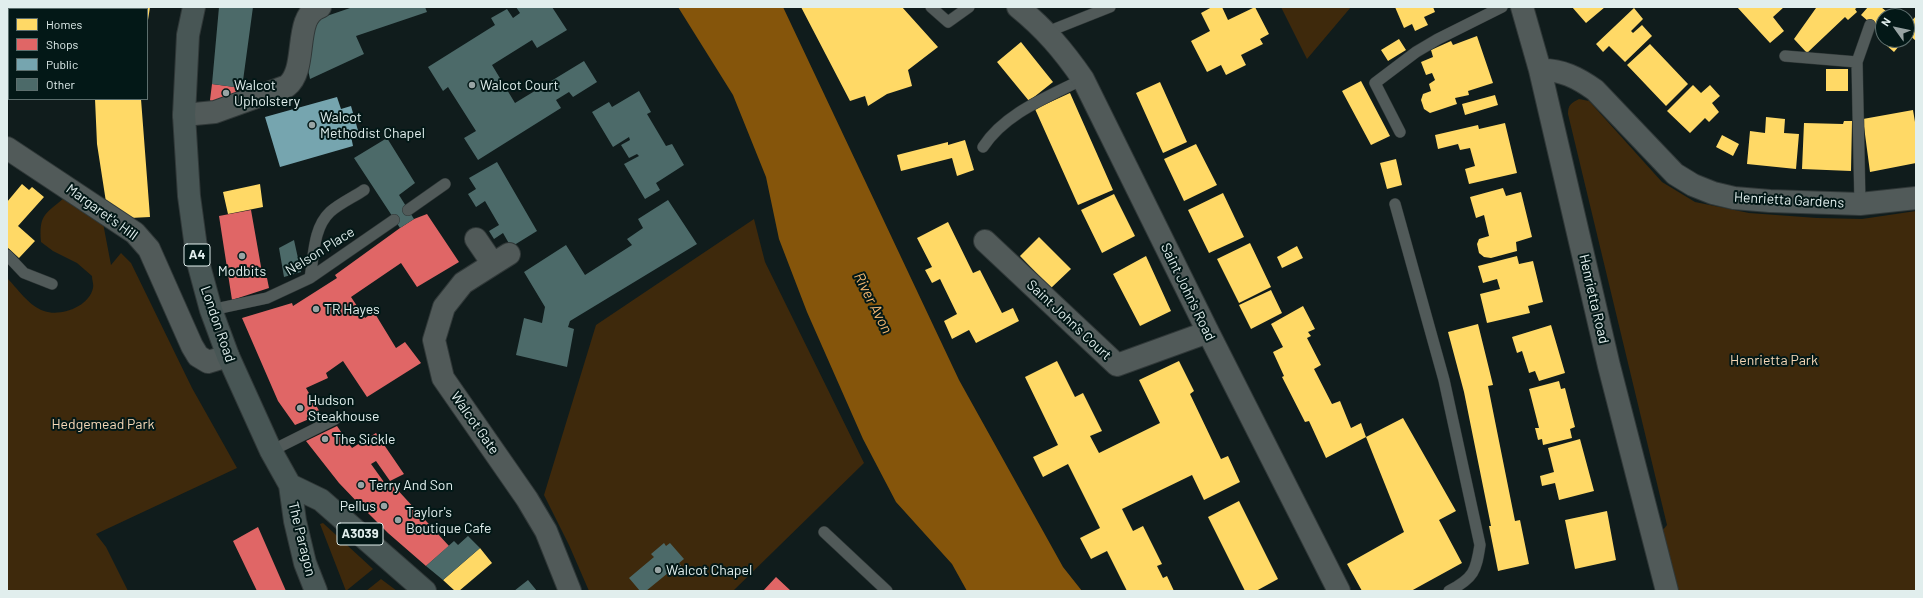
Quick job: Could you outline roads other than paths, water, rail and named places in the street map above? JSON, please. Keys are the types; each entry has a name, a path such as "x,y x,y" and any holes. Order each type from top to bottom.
{"main road":[{"name":"London Road","path":"194,7 188,35 184,115 189,196 198,262 211,310 228,356 271,451 290,486"},
{"name":"The Paragon","path":"290,486 295,521 305,563 316,591"},
{"name":"A3039","path":"290,486 321,500 424,591"}],"street":[{"path":"184,115 215,112 287,86 293,82 297,72 306,21 314,9 320,7"},
{"name":"Saint John's Road","path":"1018,7 1047,32 1083,79 1208,332 1339,591"},
{"name":"Henrietta Road","path":"1522,7 1540,70 1609,366 1667,591"},
{"path":"7,37 8,23"},
{"name":"Henrietta Gardens","path":"1540,70 1554,69 1582,81 1595,90 1674,174 1693,185 1734,198 1770,202 1860,204 1916,198"},
{"name":"Margaret's Hill","path":"8,150 135,233 149,249 192,346 198,356 208,362 228,356"},
{"name":"Walcot Gate","path":"476,239 501,259 464,283 444,307 434,340 443,378 527,499 546,531 570,591"},
{"name":"Saint John's Court","path":"985,241 1116,365 1208,332"}],"lane":[{"path":"931,7 948,22 969,7"},
{"path":"1047,32 1110,7"},
{"path":"1400,132 1375,83 1416,52 1438,39 1502,7"},
{"path":"1860,204 1857,62 1870,25"},
{"path":"1785,56 1857,62"},
{"path":"983,147 988,138 1008,121 1083,79"},
{"path":"408,210 444,184"},
{"path":"310,278 315,240 321,225 330,212 364,190"},
{"path":"1396,204 1444,380 1480,545 1476,570 1460,586 1449,591"},
{"name":"Nelson Place","path":"211,310 267,298 310,278 394,220"},
{"path":"7,255 24,273 52,284"},
{"path":"271,451 335,419"},
{"path":"824,532 888,591"}],"water":[{"name":"River Avon","path":"678,7 783,7 959,380 1063,567 1082,591 967,591 952,564 896,502 863,439 807,312 779,239 766,177 733,95"}],"place":[{"name":"Walcot Court","path":"472,85"},
{"name":"Walcot Upholstery","path":"226,93"},
{"name":"Walcot Methodist Chapel","path":"312,125"},
{"name":"Modbits","path":"242,256"},
{"name":"TR Hayes","path":"316,309"},
{"name":"Hudson Steakhouse","path":"300,408"},
{"name":"The Sickle","path":"325,439"},
{"name":"Terry And Son","path":"361,485"},
{"name":"Pellus","path":"384,506"},
{"name":"Taylor's Boutique Cafe","path":"398,520"},
{"name":"Walcot Chapel","path":"658,570"}],"park label":[{"name":"Henrietta Park","path":"1774,360"},
{"name":"Hedgemead Park","path":"103,424"}]}
